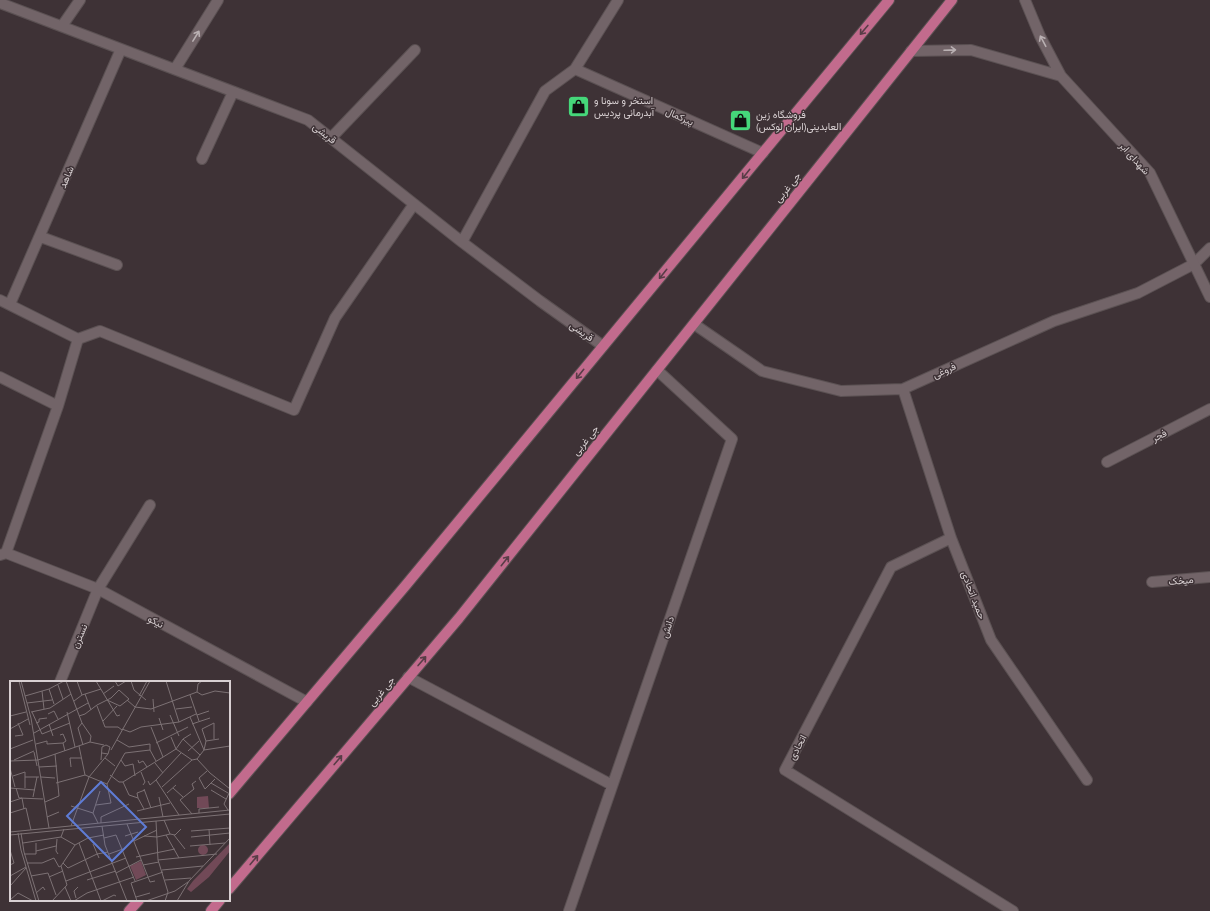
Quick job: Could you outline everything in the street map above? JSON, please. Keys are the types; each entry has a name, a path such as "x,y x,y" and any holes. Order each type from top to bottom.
{"main road":[{"path":"230,793 406,585 889,0"},
{"name":"جی غربی","path":"230,889 458,618 952,0"},
{"path":"129,911 137,901"},
{"path":"211,911 219,901"}],"street":[{"path":"62,26 80,0"},
{"path":"175,69 218,0"},
{"path":"462,242 544,91 575,69 618,0"},
{"name":"شهدای ابر","path":"1025,0 1040,36 1061,76 1150,174 1210,297"},
{"name":"قریشی","path":"0,3 308,120 462,242 540,301 604,346"},
{"name":"شاهد","path":"10,304 41,237 121,49"},
{"path":"331,138 415,50"},
{"path":"911,51 971,50 1061,76"},
{"name":"پیرکمال","path":"575,69 763,153"},
{"path":"202,159 233,92"},
{"path":"0,300 78,339 100,331 294,410 335,318 414,204"},
{"path":"41,237 117,265"},
{"name":"فروغی","path":"694,324 762,371 840,391 903,388 1054,321 1138,293 1194,264 1210,248"},
{"path":"3,554 58,406 78,339"},
{"name":"دانش","path":"569,911 732,439 657,370"},
{"path":"0,377 58,406"},
{"name":"حمید اتحادی","path":"903,388 951,538 991,640 1087,780"},
{"name":"فجر","path":"1107,462 1210,409"},
{"name":"نسترن","path":"60,681 98,589 150,506"},
{"name":"اتحادی","path":"951,538 891,567 785,770 1013,911"},
{"name":"نیکو","path":"3,554 98,589 307,702"},
{"name":"میخک","path":"1152,582 1210,577"},
{"path":"408,677 612,784"}],"place":[{"name":"استخر و سونا و آبدرمانی پردیس","path":"578,106"},
{"name":"فروشگاه زین العابدینی(ایران لوکس)","path":"741,120"}]}
